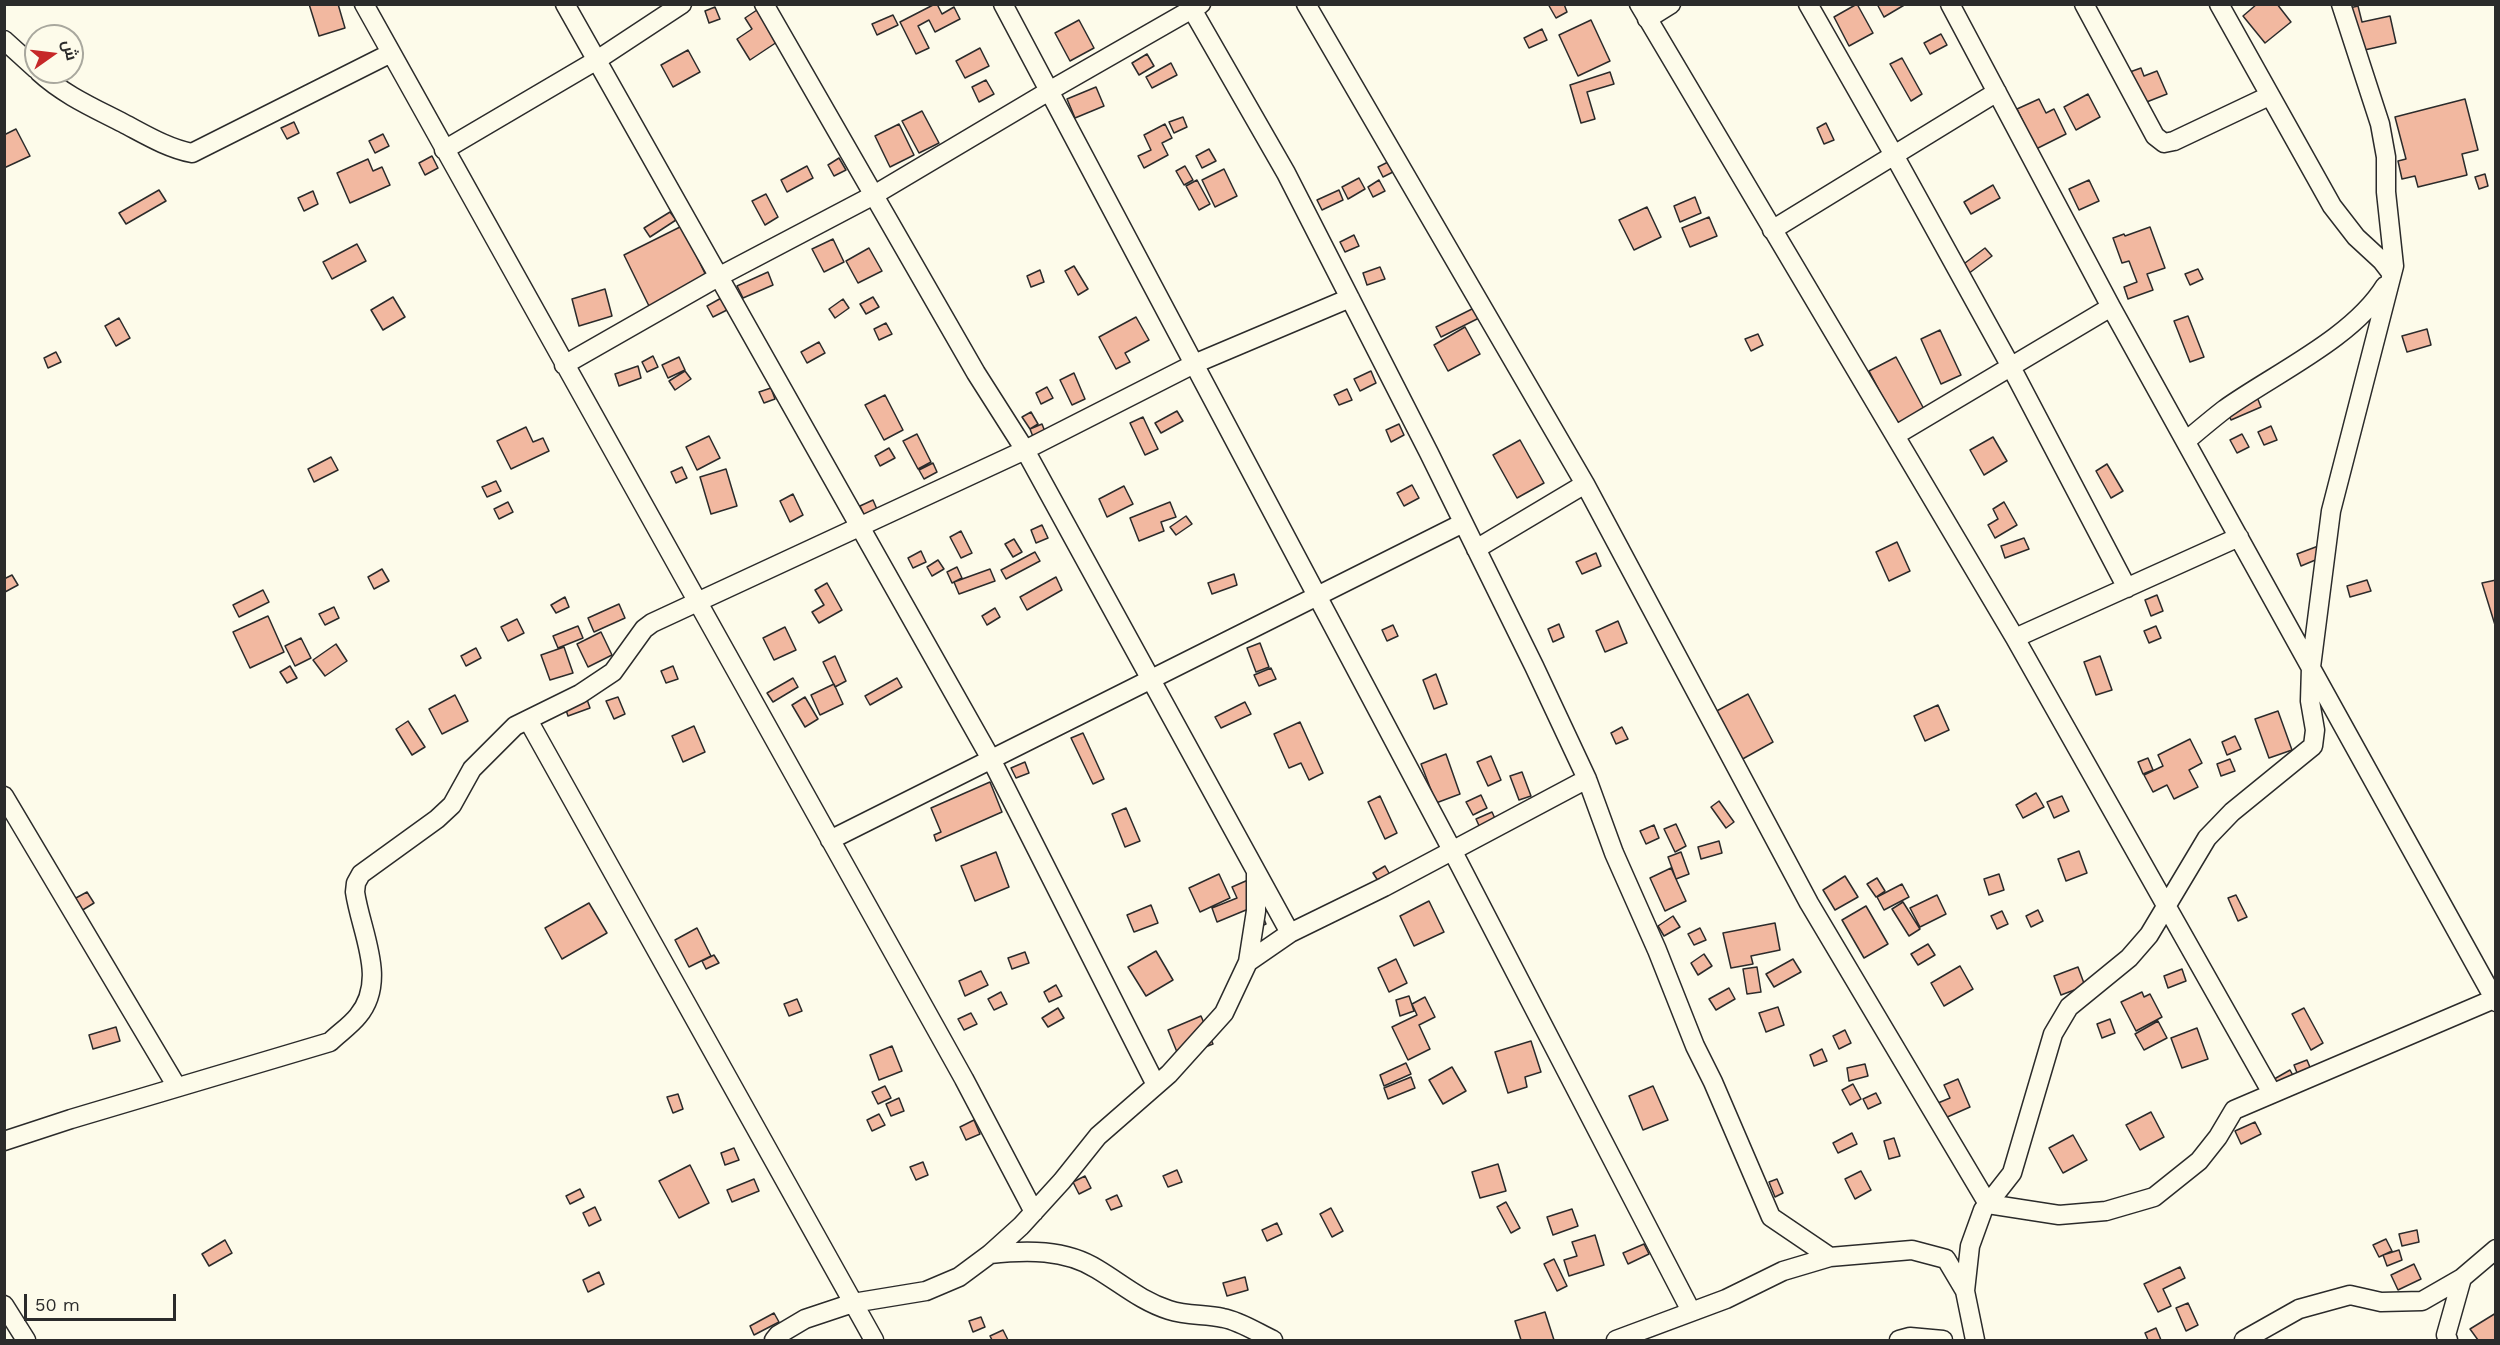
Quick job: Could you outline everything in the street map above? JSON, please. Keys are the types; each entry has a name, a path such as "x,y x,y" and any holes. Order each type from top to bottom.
{"street":[{"path":"364,4 964,1079 1034,1212"},
{"path":"565,4 991,759 1156,1085"},
{"path":"444,150 597,60 682,4"},
{"path":"764,4 976,374 1025,450 1290,933"},
{"path":"1003,4 1452,850 1691,1311"},
{"path":"1306,4 1585,484 1809,903 1988,1203 2059,1215 2106,1211 2154,1197 2199,1161 2218,1137 2234,1110 2271,1092 2495,1000 2111,307 1950,4"},
{"path":"1671,4 1643,12 2015,638 2271,1092"},
{"path":"1808,4 2010,365 2127,588"},
{"path":"2084,4 2155,136 2164,143 2174,141 2269,96"},
{"path":"2219,4 2332,206 2356,237 2382,261 2392,274"},
{"path":"1975,1341 1965,1291 1970,1246 1983,1210 2012,1173 2054,1034 2069,1007 2129,957 2149,935 2207,838 2232,812 2313,746 2315,730 2310,701 2312,667 2331,511 2394,266 2386,192 2386,157 2380,124 2341,4"},
{"path":"564,365 720,276 874,195 1194,6 1286,173 1350,298 1476,549 1587,779 1614,853 1657,950 1695,1046 1771,1217 1830,1257"},
{"path":"4,40 24,58"},
{"path":"53,84 166,146 192,153 391,53"},
{"path":"1772,230 1996,92"},
{"path":"2186,441 2226,409 2301,362 2352,322 2378,297 2392,274"},
{"path":"4,1141 330,1042 357,1017 369,997 373,975 355,892 356,883 361,874 437,819 452,805 472,769 515,726 580,694 613,672 644,629 652,623 1025,450 1194,364 1350,298"},
{"path":"1896,435 2010,365 2111,307"},
{"path":"1476,549 1585,484"},
{"path":"830,840 1463,523"},
{"path":"2015,638 2239,537"},
{"path":"528,720 874,1341"},
{"path":"1248,962 1290,933 1384,887 1587,779"},
{"path":"4,796 177,1087"},
{"path":"774,1341 778,1335 805,1319 853,1303 926,1291 959,1276 990,1254 1034,1212 1098,1136 1156,1085 1224,1013 1248,962 1256,911 1256,870"},
{"path":"1616,1341 1726,1299 1783,1271 1830,1257 1912,1250 1946,1259 1965,1291"},
{"path":"2244,1341 2299,1309 2350,1295 2381,1302 2422,1301 2462,1278 2496,1250"},
{"path":"990,1254 1020,1251 1058,1254 1096,1268 1131,1293 1169,1310 1195,1316 1224,1318 1273,1341"},
{"path":"2448,1341 2446,1335 2462,1278"},
{"path":"4,1305 26,1341"},
{"path":"1899,1341 1910,1337 1942,1341"}],"building":[{"path":"309,4 338,4 345,28 319,36"},
{"path":"935,4 942,14 954,7 960,19 935,32 929,20 918,26 929,48 916,54 900,22"},
{"path":"1548,4 1564,4 1567,12 1556,18"},
{"path":"1857,4 1873,33 1849,46 1834,17"},
{"path":"1877,4 1906,4 1884,17"},
{"path":"2257,4 2277,4 2291,22 2265,43 2243,16"},
{"path":"2358,6 2362,22 2390,16 2396,43 2351,53 2341,10"},
{"path":"715,7 720,19 709,23 705,11"},
{"path":"760,8 780,40 750,60 737,39 752,29 745,18"},
{"path":"893,15 898,25 877,35 872,24"},
{"path":"1079,20 1094,48 1070,61 1055,33"},
{"path":"1591,20 1610,61 1578,76 1559,35"},
{"path":"1542,29 1547,40 1529,48 1524,38"},
{"path":"1941,34 1947,45 1930,54 1924,43"},
{"path":"980,48 989,66 965,78 956,61"},
{"path":"688,50 700,72 673,87 661,65"},
{"path":"1147,54 1154,66 1139,75 1132,63"},
{"path":"1902,58 1922,94 1911,101 1890,64"},
{"path":"1171,63 1177,75 1152,88 1146,77"},
{"path":"2141,68 2144,76 2157,71 2167,94 2139,105 2127,73"},
{"path":"1610,72 1614,84 1587,92 1595,119 1581,123 1570,85"},
{"path":"986,80 994,94 979,102 972,87"},
{"path":"1096,87 1104,106 1075,118 1067,99"},
{"path":"2088,94 2100,117 2076,130 2064,107"},
{"path":"2039,99 2046,113 2054,109 2066,134 2036,149 2017,109"},
{"path":"2465,99 2478,150 2462,154 2467,175 2418,187 2415,176 2402,179 2398,161 2406,159 2395,117"},
{"path":"922,111 939,143 919,153 902,121"},
{"path":"1183,117 1187,127 1174,133 1169,122"},
{"path":"294,122 299,133 287,139 281,128"},
{"path":"1826,123 1834,140 1824,144 1817,128"},
{"path":"899,124 914,155 890,167 875,136"},
{"path":"1165,124 1172,138 1162,143 1168,155 1144,168 1138,156 1151,150 1144,135"},
{"path":"16,129 30,156 4,168 4,135"},
{"path":"383,134 389,146 375,153 369,141"},
{"path":"1209,149 1216,161 1202,168 1196,156"},
{"path":"432,156 438,168 425,175 419,163"},
{"path":"839,158 846,170 834,176 828,165"},
{"path":"368,159 373,171 382,167 390,185 350,203 337,173"},
{"path":"1390,161 1395,171 1383,177 1378,167"},
{"path":"807,166 813,178 787,192 781,180"},
{"path":"1185,166 1193,180 1184,185 1176,171"},
{"path":"1224,169 1237,196 1215,207 1202,180"},
{"path":"2485,174 2488,186 2479,189 2475,177"},
{"path":"1359,178 1365,189 1348,199 1342,187"},
{"path":"1197,180 1210,204 1199,210 1186,186"},
{"path":"1379,180 1385,191 1373,197 1368,187"},
{"path":"2089,180 2099,201 2079,210 2069,189"},
{"path":"1993,185 2000,198 1971,214 1964,202"},
{"path":"159,190 166,201 126,224 119,213"},
{"path":"1339,190 1343,200 1322,210 1317,200"},
{"path":"313,191 318,204 304,211 298,198"},
{"path":"766,194 778,217 765,225 752,201"},
{"path":"1695,197 1701,213 1680,222 1674,206"},
{"path":"1647,207 1661,237 1634,250 1619,220"},
{"path":"670,212 676,220 650,237 644,228"},
{"path":"1709,217 1717,236 1690,247 1682,228"},
{"path":"682,226 712,288 649,306 624,255"},
{"path":"2150,227 2165,268 2147,274 2153,290 2128,299 2124,287 2137,282 2129,261 2122,263 2113,238"},
{"path":"1354,235 1359,246 1345,252 1340,242"},
{"path":"833,239 844,262 824,272 812,249"},
{"path":"357,244 366,261 332,279 323,262"},
{"path":"869,248 882,271 858,283 846,261"},
{"path":"1985,248 1992,256 1968,274 1961,266"},
{"path":"1074,266 1088,289 1078,295 1065,271"},
{"path":"1380,267 1385,279 1367,285 1363,273"},
{"path":"2198,269 2203,279 2190,285 2185,274"},
{"path":"1040,270 1044,282 1031,287 1027,276"},
{"path":"768,272 773,285 743,298 737,286"},
{"path":"605,289 612,316 579,326 572,299"},
{"path":"393,297 405,317 383,330 371,310"},
{"path":"723,297 729,309 713,317 707,306"},
{"path":"873,297 879,307 866,314 860,304"},
{"path":"843,299 849,308 835,318 829,309"},
{"path":"1474,308 1479,318 1441,337 1436,327"},
{"path":"2188,316 2204,357 2190,362 2174,321"},
{"path":"1136,317 1149,340 1125,353 1130,362 1116,369 1099,337"},
{"path":"119,318 130,338 116,346 105,326"},
{"path":"886,323 892,334 879,340 874,329"},
{"path":"1465,327 1480,354 1448,371 1434,345"},
{"path":"2427,329 2431,345 2407,352 2402,336"},
{"path":"1940,330 1961,375 1941,384 1921,339"},
{"path":"1758,334 1763,345 1751,351 1745,339"},
{"path":"819,342 825,353 807,363 801,352"},
{"path":"56,352 61,362 48,368 44,358"},
{"path":"653,356 658,367 647,372 642,362"},
{"path":"679,357 685,370 668,378 662,365"},
{"path":"1896,357 1925,411 1898,426 1869,371"},
{"path":"638,366 641,378 619,386 615,374"},
{"path":"685,371 691,379 675,390 669,381"},
{"path":"1371,371 1376,383 1360,391 1354,379"},
{"path":"1074,373 1085,399 1072,405 1060,380"},
{"path":"1047,387 1053,398 1041,404 1036,393"},
{"path":"771,388 775,399 764,403 759,392"},
{"path":"1347,389 1352,400 1339,405 1334,395"},
{"path":"2255,392 2261,407 2231,420 2225,405"},
{"path":"885,395 903,430 884,440 865,405"},
{"path":"1177,411 1183,421 1161,433 1155,423"},
{"path":"1031,412 1038,424 1030,429 1022,417"},
{"path":"1143,417 1158,449 1145,455 1130,423"},
{"path":"1042,424 1047,437 1035,442 1030,429"},
{"path":"1399,424 1404,435 1391,442 1386,430"},
{"path":"2271,426 2277,440 2264,445 2258,432"},
{"path":"526,427 533,442 543,438 549,451 511,469 497,441"},
{"path":"917,434 931,462 918,469 903,441"},
{"path":"2242,434 2249,447 2237,453 2230,440"},
{"path":"709,436 720,458 697,470 686,447"},
{"path":"1993,437 2007,461 1984,475 1970,450"},
{"path":"1520,440 1544,483 1517,498 1493,455"},
{"path":"889,448 895,458 880,466 875,456"},
{"path":"331,457 338,470 314,482 308,469"},
{"path":"933,463 937,472 924,479 919,470"},
{"path":"2107,464 2123,491 2111,498 2096,471"},
{"path":"682,467 687,478 676,483 671,472"},
{"path":"726,469 737,506 711,514 700,477"},
{"path":"496,481 501,491 487,497 482,487"},
{"path":"1412,485 1419,498 1404,506 1397,493"},
{"path":"1124,486 1133,504 1107,517 1099,499"},
{"path":"793,494 803,515 790,522 780,501"},
{"path":"873,500 879,514 866,520 860,506"},
{"path":"508,502 513,512 499,519 494,509"},
{"path":"1170,502 1176,517 1161,522 1164,531 1139,541 1130,518"},
{"path":"2004,502 2017,525 1995,538 1988,525 1998,519 1993,509"},
{"path":"1186,516 1192,524 1176,535 1170,527"},
{"path":"1042,525 1048,538 1036,543 1031,530"},
{"path":"961,531 972,553 961,558 950,537"},
{"path":"2024,538 2029,549 2005,558 2001,546"},
{"path":"1014,539 1022,552 1013,557 1005,544"},
{"path":"1897,542 1910,571 1889,581 1876,552"},
{"path":"2321,545 2325,556 2301,566 2297,554"},
{"path":"921,551 926,562 913,568 908,558"},
{"path":"1035,552 1040,561 1006,579 1001,570"},
{"path":"1596,553 1601,566 1582,574 1576,562"},
{"path":"938,560 944,569 932,576 927,567"},
{"path":"957,567 962,578 952,583 947,572"},
{"path":"382,569 389,581 374,589 368,577"},
{"path":"990,569 995,581 959,594 954,582"},
{"path":"1234,574 1237,585 1212,594 1208,583"},
{"path":"12,575 18,585 5,592 4,579"},
{"path":"1056,577 1062,590 1027,610 1020,597"},
{"path":"2367,580 2371,591 2350,597 2347,586"},
{"path":"2496,580 2496,625 2495,625 2482,583"},
{"path":"827,583 842,610 819,623 812,612 824,605 815,590"},
{"path":"263,590 269,602 239,617 233,605"},
{"path":"2157,595 2163,611 2151,616 2145,600"},
{"path":"565,597 569,607 556,613 551,605"},
{"path":"619,604 625,618 594,632 588,618"},
{"path":"334,607 339,618 325,625 319,614"},
{"path":"995,608 1000,617 987,625 982,616"},
{"path":"268,616 284,652 250,668 233,632"},
{"path":"517,619 524,633 508,641 501,627"},
{"path":"1618,621 1627,643 1605,652 1596,631"},
{"path":"1559,624 1564,637 1553,642 1548,629"},
{"path":"1393,625 1398,636 1387,641 1382,630"},
{"path":"578,626 583,638 558,648 553,636"},
{"path":"2156,626 2161,638 2149,643 2144,631"},
{"path":"785,627 796,650 774,660 763,638"},
{"path":"601,632 612,655 588,667 577,644"},
{"path":"301,638 311,658 295,666 285,646"},
{"path":"1260,643 1269,667 1256,672 1247,648"},
{"path":"336,644 347,661 325,676 313,660"},
{"path":"564,647 573,673 550,680 541,655"},
{"path":"476,648 481,658 466,666 461,656"},
{"path":"835,656 846,681 835,687 823,662"},
{"path":"2100,656 2112,690 2096,695 2084,662"},
{"path":"290,666 297,678 287,683 280,672"},
{"path":"673,666 678,679 666,683 661,671"},
{"path":"1271,668 1276,679 1259,686 1254,675"},
{"path":"1436,674 1447,704 1434,709 1423,680"},
{"path":"793,678 798,687 773,702 767,693"},
{"path":"897,678 902,687 870,705 865,696"},
{"path":"834,684 843,704 820,715 811,695"},
{"path":"583,688 590,708 568,716 561,695"},
{"path":"1748,694 1773,742 1739,761 1713,713"},
{"path":"455,695 468,721 442,734 429,709"},
{"path":"618,697 625,714 614,719 606,701"},
{"path":"805,697 818,719 805,727 792,705"},
{"path":"1245,702 1251,714 1221,728 1215,717"},
{"path":"1938,705 1949,730 1925,741 1914,716"},
{"path":"2278,711 2292,750 2269,758 2255,719"},
{"path":"408,721 425,747 412,755 396,729"},
{"path":"1300,722 1323,773 1309,780 1301,763 1289,768 1274,734"},
{"path":"694,726 705,752 683,762 672,736"},
{"path":"1622,727 1628,739 1616,744 1611,733"},
{"path":"1083,733 1104,779 1093,784 1071,738"},
{"path":"2235,736 2241,749 2227,755 2222,742"},
{"path":"2190,739 2202,763 2189,770 2198,787 2174,799 2167,785 2153,792 2144,775 2163,766 2158,755"},
{"path":"1446,754 1460,794 1436,803 1421,764"},
{"path":"1491,756 1501,780 1488,786 1477,762"},
{"path":"2148,758 2153,770 2143,774 2138,762"},
{"path":"2230,759 2235,771 2221,776 2217,764"},
{"path":"1025,762 1029,773 1016,778 1011,768"},
{"path":"1522,772 1531,796 1519,800 1510,776"},
{"path":"990,782 1002,812 936,841 934,835 941,832 931,808"},
{"path":"2036,793 2044,807 2023,818 2016,805"},
{"path":"1481,795 1487,808 1473,815 1466,802"},
{"path":"1380,796 1397,833 1385,839 1368,802"},
{"path":"2062,796 2069,811 2054,818 2047,802"},
{"path":"1719,801 1734,822 1726,828 1711,807"},
{"path":"1126,808 1140,841 1125,847 1112,814"},
{"path":"1492,812 1497,823 1481,830 1476,819"},
{"path":"1676,824 1686,846 1675,852 1664,829"},
{"path":"1654,825 1659,838 1646,844 1640,831"},
{"path":"1719,841 1722,853 1701,859 1698,847"},
{"path":"2079,851 2087,873 2066,881 2058,859"},
{"path":"996,852 1009,887 975,901 961,866"},
{"path":"1681,852 1689,874 1676,879 1668,857"},
{"path":"1385,866 1393,880 1382,887 1373,873"},
{"path":"1671,868 1686,901 1665,911 1650,878"},
{"path":"1219,874 1230,898 1200,912 1189,888"},
{"path":"1999,874 2004,890 1989,895 1984,879"},
{"path":"1845,876 1858,897 1835,910 1823,890"},
{"path":"1877,878 1885,891 1876,897 1867,884"},
{"path":"1248,880 1266,924 1254,929 1246,910 1217,922 1212,908 1237,898 1232,887"},
{"path":"1902,884 1909,897 1884,910 1877,897"},
{"path":"87,892 94,903 81,911 74,899"},
{"path":"1937,895 1946,914 1920,927 1910,908"},
{"path":"2236,895 2247,917 2238,921 2228,898"},
{"path":"1429,901 1444,932 1414,946 1400,916"},
{"path":"1903,902 1920,929 1909,936 1892,909"},
{"path":"589,903 607,933 562,959 545,928"},
{"path":"1151,905 1158,923 1134,932 1127,915"},
{"path":"1866,906 1888,944 1864,958 1842,920"},
{"path":"2038,910 2043,921 2031,927 2026,916"},
{"path":"2002,911 2008,924 1997,929 1991,916"},
{"path":"1673,916 1680,927 1664,936 1658,926"},
{"path":"1775,923 1780,950 1751,956 1753,964 1731,968 1723,933"},
{"path":"697,928 711,956 689,967 675,940"},
{"path":"1700,928 1706,940 1694,945 1688,934"},
{"path":"1928,944 1935,955 1918,965 1911,954"},
{"path":"1156,951 1173,980 1146,996 1128,967"},
{"path":"1025,952 1029,963 1012,969 1008,958"},
{"path":"1704,954 1712,966 1698,975 1691,963"},
{"path":"714,955 719,963 706,969 702,961"},
{"path":"1396,959 1407,983 1389,992 1378,968"},
{"path":"1793,959 1801,972 1774,987 1766,974"},
{"path":"1960,966 1973,989 1944,1006 1931,983"},
{"path":"1757,967 1761,992 1747,994 1743,969"},
{"path":"2078,967 2085,986 2061,995 2054,976"},
{"path":"2182,969 2186,981 2168,988 2164,976"},
{"path":"981,971 988,985 965,996 959,981"},
{"path":"1056,985 1062,996 1049,1002 1044,992"},
{"path":"1729,988 1735,999 1716,1010 1709,999"},
{"path":"1001,992 1007,1004 994,1010 988,999"},
{"path":"2142,992 2144,997 2150,994 2162,1017 2136,1031 2121,1002"},
{"path":"1409,996 1414,1011 1400,1016 1396,1000"},
{"path":"1425,997 1435,1017 1419,1025 1430,1049 1408,1060 1392,1027 1417,1015 1412,1004"},
{"path":"797,999 802,1011 789,1016 784,1004"},
{"path":"1778,1007 1784,1025 1766,1032 1759,1013"},
{"path":"1058,1008 1064,1018 1048,1027 1042,1018"},
{"path":"2304,1008 2323,1043 2311,1050 2292,1014"},
{"path":"971,1013 977,1024 964,1030 958,1019"},
{"path":"1201,1016 1213,1044 1179,1057 1168,1030"},
{"path":"2110,1019 2115,1033 2102,1038 2097,1024"},
{"path":"2158,1021 2167,1038 2144,1050 2135,1034"},
{"path":"116,1027 120,1041 93,1049 89,1035"},
{"path":"2197,1028 2208,1059 2182,1068 2171,1038"},
{"path":"1845,1030 1851,1043 1839,1049 1833,1036"},
{"path":"1531,1041 1541,1072 1525,1077 1527,1087 1508,1093 1495,1052"},
{"path":"892,1046 902,1071 879,1080 870,1055"},
{"path":"1822,1049 1827,1061 1814,1066 1810,1055"},
{"path":"2307,1060 2314,1077 2301,1083 2294,1065"},
{"path":"1406,1063 1411,1074 1384,1086 1380,1075"},
{"path":"1865,1064 1868,1076 1849,1081 1847,1068"},
{"path":"1452,1067 1466,1091 1443,1104 1429,1080"},
{"path":"2290,1070 2297,1083 2262,1086"},
{"path":"1411,1077 1415,1088 1388,1099 1384,1088"},
{"path":"1958,1079 1970,1107 1945,1118 1938,1103 1950,1098 1944,1085"},
{"path":"1853,1084 1861,1099 1850,1105 1842,1090"},
{"path":"885,1086 891,1098 878,1104 872,1092"},
{"path":"1653,1086 1668,1120 1643,1130 1629,1096"},
{"path":"1876,1093 1881,1103 1868,1109 1863,1099"},
{"path":"678,1094 683,1109 673,1113 667,1097"},
{"path":"899,1098 904,1111 891,1116 886,1104"},
{"path":"2151,1112 2164,1137 2140,1150 2126,1125"},
{"path":"879,1114 885,1125 872,1131 867,1120"},
{"path":"974,1120 980,1134 966,1140 960,1127"},
{"path":"2255,1122 2261,1134 2241,1144 2235,1131"},
{"path":"1852,1133 1857,1144 1838,1153 1833,1143"},
{"path":"2073,1135 2087,1160 2063,1173 2049,1148"},
{"path":"1894,1138 1900,1156 1889,1159 1884,1141"},
{"path":"734,1148 739,1160 725,1165 721,1153"},
{"path":"923,1162 928,1175 916,1180 910,1167"},
{"path":"1498,1164 1506,1191 1480,1198 1472,1172"},
{"path":"690,1165 709,1203 679,1218 659,1181"},
{"path":"1177,1170 1182,1182 1168,1187 1163,1176"},
{"path":"1861,1171 1871,1190 1855,1199 1845,1179"},
{"path":"1085,1176 1091,1188 1079,1194 1073,1182"},
{"path":"754,1179 759,1191 732,1202 727,1190"},
{"path":"1777,1179 1783,1193 1775,1197 1769,1182"},
{"path":"580,1189 584,1197 570,1204 566,1196"},
{"path":"1117,1195 1122,1206 1111,1210 1106,1200"},
{"path":"1506,1202 1520,1228 1511,1233 1497,1207"},
{"path":"595,1207 601,1220 589,1226 583,1213"},
{"path":"1331,1208 1343,1231 1332,1237 1320,1214"},
{"path":"1572,1209 1578,1226 1553,1235 1547,1217"},
{"path":"1277,1223 1282,1234 1267,1241 1262,1230"},
{"path":"2417,1230 2419,1242 2402,1246 2399,1234"},
{"path":"1595,1235 1604,1265 1569,1276 1564,1260 1577,1256 1572,1242"},
{"path":"2386,1239 2392,1251 2379,1257 2373,1245"},
{"path":"225,1240 232,1253 209,1266 202,1254"},
{"path":"1644,1244 1649,1254 1628,1264 1623,1253"},
{"path":"2399,1250 2402,1260 2387,1266 2383,1255"},
{"path":"1554,1259 1567,1286 1557,1291 1544,1264"},
{"path":"2414,1264 2421,1279 2398,1290 2391,1275"},
{"path":"2180,1267 2185,1278 2163,1289 2171,1306 2158,1312 2144,1284"},
{"path":"599,1272 604,1284 588,1292 583,1280"},
{"path":"1245,1277 1248,1290 1227,1296 1223,1283"},
{"path":"2188,1303 2198,1325 2186,1331 2176,1308"},
{"path":"1545,1312 1554,1340 1521,1340 1515,1321"},
{"path":"774,1313 779,1322 754,1335 750,1326"},
{"path":"2496,1313 2496,1340 2478,1340 2470,1329"},
{"path":"981,1317 985,1327 973,1332 969,1321"},
{"path":"2156,1328 2161,1340 2148,1340 2145,1333"},
{"path":"1003,1330 1008,1340 992,1340 990,1336"}]}
